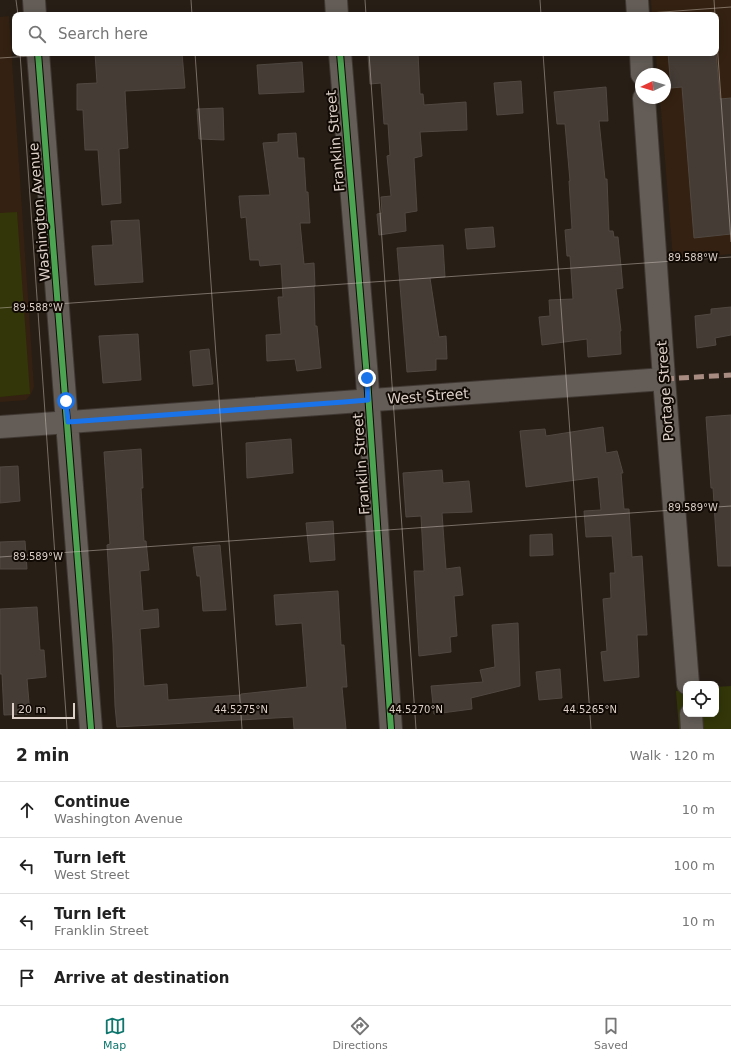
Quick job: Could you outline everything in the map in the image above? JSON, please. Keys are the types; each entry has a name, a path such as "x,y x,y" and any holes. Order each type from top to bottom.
{"street":[{"path":"34,0 35,12"},
{"path":"336,0 337,12"},
{"path":"637,0 638,12"},
{"name":"Washington Avenue","path":"38,56 91,729"},
{"name":"Franklin Street","path":"340,56 368,400 391,729"},
{"path":"641,56 642,68"},
{"name":"Portage Street","path":"644,104 688,681"},
{"name":"West Street","path":"0,427 664,379"},
{"path":"691,717 692,729"}],"shaded area":[{"path":"651,0 731,0 731,254 673,259 660,104 671,104 671,68 657,68 656,56 719,56 719,12 652,12"},
{"path":"9,16 34,387 26,400 0,402 0,17"}],"green space":[{"path":"17,212 30,394 0,397 0,213"},
{"path":"731,686 731,729 679,729 676,691 683,690 683,717 719,717 719,687"}],"building":[{"path":"95,56 182,56 185,88 125,91 128,148 119,149 121,203 102,205 98,150 85,150 83,110 77,110 77,84 97,83"},
{"path":"368,56 418,56 420,94 423,94 424,105 466,102 467,130 420,132 422,156 414,158 417,211 405,213 406,231 379,235 377,214 382,213 381,197 391,196 387,156 390,155 388,124 384,124 381,83 370,84"},
{"path":"668,56 716,56 720,99 731,98 731,234 694,238 682,87 671,88 671,68 669,68"},
{"path":"302,62 304,92 259,94 257,65"},
{"path":"521,81 523,113 497,115 494,83"},
{"path":"606,87 608,121 599,121 605,179 607,179 609,231 613,231 614,237 618,237 621,266 623,288 616,289 621,331 621,354 588,357 587,339 542,345 539,317 550,316 549,300 573,299 570,256 567,256 565,230 572,229 565,124 557,124 554,92"},
{"path":"223,108 224,140 199,139 197,109"},
{"path":"296,133 298,158 304,158 310,223 300,223 304,264 314,263 315,326 317,326 321,368 297,371 295,359 267,361 266,335 281,334 278,297 283,297 281,264 260,266 259,260 250,260 246,217 241,218 239,196 270,195 263,143 278,142 278,134"},
{"path":"139,220 143,282 95,285 92,246 113,245 111,221"},
{"path":"493,227 495,247 467,249 465,229"},
{"path":"443,245 445,277 430,278 439,337 446,336 447,359 436,359 436,370 407,372 397,248"},
{"path":"731,307 731,335 715,338 716,345 697,348 695,316 711,314 711,309"},
{"path":"138,334 141,380 103,383 99,336"},
{"path":"209,349 213,384 193,386 190,351"},
{"path":"731,415 731,566 718,566 713,488 711,488 706,417"},
{"path":"603,427 606,453 617,451 623,473 621,473 624,509 629,509 632,557 642,556 647,635 637,635 639,677 604,681 601,652 607,651 603,599 611,598 610,573 615,573 612,536 586,537 584,511 601,510 598,477 526,487 520,431 545,429 546,436"},
{"path":"291,439 293,473 247,478 246,443"},
{"path":"141,449 143,488 141,488 144,541 146,541 149,570 140,571 143,611 158,609 159,627 140,629 144,686 167,684 168,700 241,695 307,687 302,623 276,625 274,595 338,591 341,645 344,645 347,687 342,687 346,729 294,729 293,717 117,727 107,545 110,544 104,452"},
{"path":"18,466 20,501 0,503 0,467"},
{"path":"442,470 443,483 469,481 472,512 442,513 446,569 460,567 463,595 454,596 457,636 450,637 451,652 419,656 414,571 424,571 421,516 406,517 403,473"},
{"path":"333,521 335,560 310,562 306,523"},
{"path":"552,534 553,555 530,556 530,535"},
{"path":"25,541 27,569 0,569 0,542"},
{"path":"220,545 226,610 203,611 200,576 197,576 193,547"},
{"path":"37,607 40,650 44,650 46,677 27,679 30,714 4,715 2,674 0,674 0,609"},
{"path":"518,623 520,686 471,698 472,709 434,714 431,686 483,682 480,670 495,667 492,625"},
{"path":"560,669 562,698 539,700 536,672"}],"marked path":[{"path":"664,379 731,375"}],"cycle path":[{"path":"38,56 91,729"},
{"path":"340,56 367,378 391,729"}],"route":[{"path":"66,401 68,422 344,402 368,400 367,378"}]}
